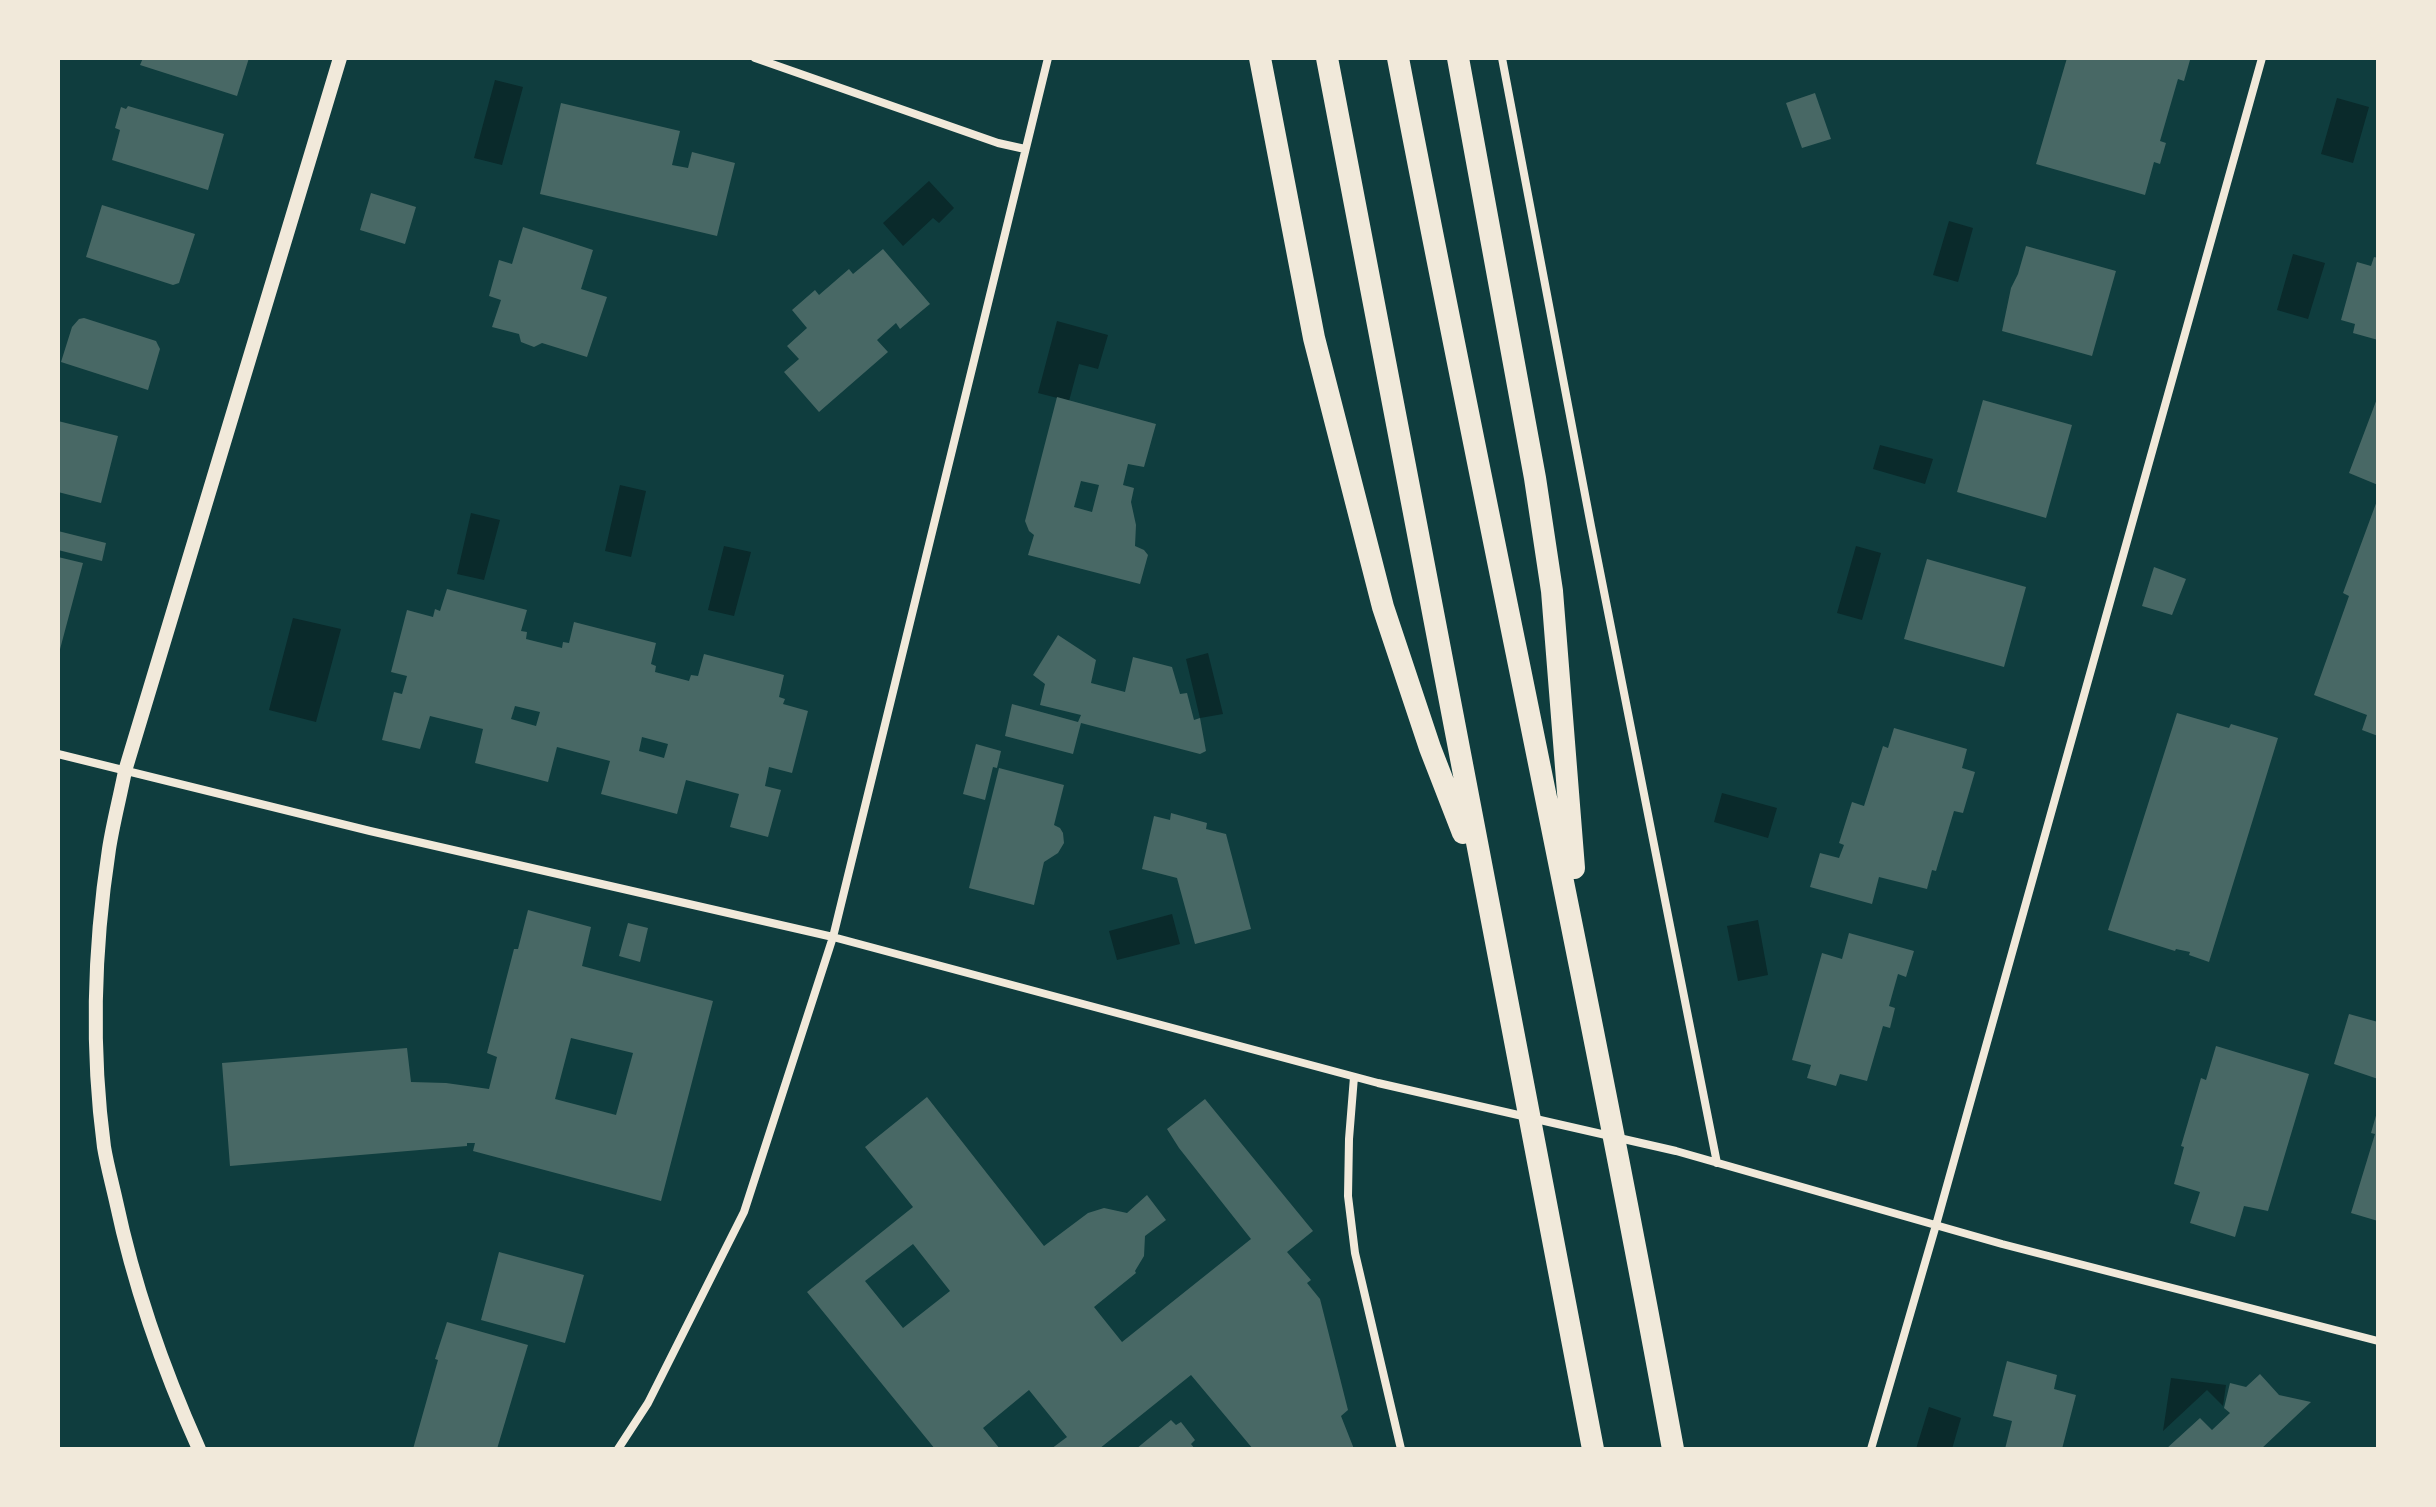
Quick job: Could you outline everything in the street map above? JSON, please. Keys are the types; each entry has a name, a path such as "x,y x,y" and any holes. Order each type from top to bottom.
{"highway":[{"path":"1260,58 1314,338 1383,607 1430,748 1483,886"},
{"path":"1327,58 1593,1449"},
{"path":"1398,58 1581,965 1673,1449"},
{"path":"1458,58 1535,478 1552,591 1581,965"}],"street":[{"path":"199,1449 154,1338 131,1267 105,1149 97,1072 99,935 109,847 125,771 340,58"},
{"path":"755,58 998,143 1025,149"},
{"path":"618,1449 648,1403 744,1212 833,937 1048,58"},
{"path":"1502,58 1717,1163"},
{"path":"1871,1449 2262,58"},
{"path":"58,754 370,831 833,937 1354,1077 1676,1151 1936,1225 2378,1341"},
{"path":"1354,1077 1348,1182 1353,1239 1401,1449"}],"water":[{"path":"495,80 523,87 502,165 474,158"},
{"path":"2337,98 2369,107 2353,163 2321,154"},
{"path":"929,181 954,208 939,223 933,218 903,246 883,223"},
{"path":"1949,221 1973,228 1958,282 1933,275"},
{"path":"2293,254 2325,263 2308,319 2277,310"},
{"path":"1057,321 1108,335 1098,369 1079,364 1069,401 1038,393"},
{"path":"1880,445 1933,459 1925,484 1873,469"},
{"path":"620,485 646,491 631,557 605,551"},
{"path":"471,513 500,520 484,580 457,574"},
{"path":"724,546 751,552 734,616 708,610"},
{"path":"1856,546 1881,553 1862,620 1837,613"},
{"path":"293,618 341,629 316,722 269,710"},
{"path":"1208,653 1223,714 1200,718 1186,659"},
{"path":"1722,793 1777,808 1768,838 1714,822"},
{"path":"1172,914 1180,944 1117,960 1109,931"},
{"path":"1758,920 1768,975 1738,981 1727,926"},
{"path":"2171,1378 2226,1385 2223,1406 2207,1390 2163,1431"},
{"path":"1929,1407 1961,1418 1952,1449 1916,1449"}],"building":[{"path":"143,58 249,58 237,96 140,65"},
{"path":"2067,58 2190,60 2184,81 2178,79 2160,141 2166,143 2160,164 2154,162 2145,195 2036,164"},
{"path":"1815,93 1831,139 1802,148 1786,103"},
{"path":"561,103 680,131 672,165 688,168 692,152 735,163 717,236 540,194"},
{"path":"128,106 224,134 208,190 112,160 120,130 115,128 121,107 126,109"},
{"path":"371,193 416,207 405,244 360,230"},
{"path":"102,205 195,234 179,283 173,285 86,257"},
{"path":"523,227 593,250 581,289 607,297 587,357 542,343 534,347 521,342 519,334 492,327 501,300 489,296 499,260 512,264"},
{"path":"2026,246 2116,271 2092,356 2002,331 2011,288"},
{"path":"883,249 930,304 900,329 896,323 877,340 888,352 819,412 784,372 799,359 787,346 807,328 792,310 815,290 819,295 849,269 853,274"},
{"path":"2374,257 2378,258 2378,340 2353,333 2355,324 2341,320 2357,262 2371,266"},
{"path":"84,318 156,341 160,349 148,390 61,362 72,327"},
{"path":"2378,396 2378,485 2349,473"},
{"path":"1057,397 1156,424 1144,467 1128,464 1123,485 1134,488 1131,502 1136,525 1135,546 1148,555 1140,584 1028,555 1034,535 1025,521","holes":["1081,481 1099,485 1092,512 1074,507"]},
{"path":"1983,400 2072,425 2046,518 1957,492"},
{"path":"58,421 118,436 101,503 58,492"},
{"path":"2378,498 2378,736 2362,730 2367,715 2314,695 2349,596 2343,593"},
{"path":"58,531 106,543 102,561 58,550"},
{"path":"58,557 83,563 59,653 58,653"},
{"path":"1927,559 2026,587 2004,667 1904,639"},
{"path":"2154,567 2186,579 2172,615 2142,606"},
{"path":"447,589 527,610 521,631 527,632 526,639 562,648 563,642 569,643 574,622 656,643 651,664 656,666 655,672 689,681 691,675 698,676 704,654 784,675 779,697 785,699 783,704 808,711 792,773 769,767 765,786 781,790 768,837 730,827 739,794 686,780 677,814 601,794 610,761 557,747 548,782 475,763 483,729 430,716 420,749 382,740 394,692 402,694 407,676 391,672 407,610 433,617 435,609 440,611","holes":["515,706 540,712 536,726 511,719","642,737 668,744 664,758 639,751"]},
{"path":"1058,635 1096,660 1091,683 1125,692 1133,657 1172,667 1180,694 1187,693 1194,720 1200,718 1206,751 1200,754 1081,723 1073,754 1005,736 1012,704 1078,722 1081,715 1040,705 1045,684 1033,675"},
{"path":"2177,713 2278,738 2209,962 2189,955 2190,952 2175,951 2108,930"},
{"path":"1894,728 1967,749 1962,768 1975,772 1963,813 1954,811 1936,871 1932,870 1927,889 1879,877 1872,904 1810,887 1820,853 1839,858 1844,845 1839,843 1852,802 1864,806 1883,746 1888,748"},
{"path":"976,744 1001,751 997,768 993,767 985,800 963,794"},
{"path":"999,768 1064,785 1054,825 1063,833 1064,843 1058,853 1044,862 1034,905 969,888"},
{"path":"1171,813 1207,823 1206,829 1226,834 1251,929 1195,944 1177,878 1142,869 1154,816 1170,820"},
{"path":"528,910 591,927 582,966 713,1001 661,1201 473,1151 475,1143 230,1166 222,1063 407,1048 411,1082 489,1089 497,1057 487,1053 514,949 518,949","holes":["571,1038 633,1053 616,1115 555,1099"]},
{"path":"628,923 648,928 640,962 619,956"},
{"path":"1849,933 1914,951 1906,977 1898,974 1889,1006 1895,1008 1890,1028 1883,1026 1867,1081 1840,1074 1836,1086 1807,1078 1811,1065 1792,1060 1822,953 1842,959"},
{"path":"2349,1014 2378,1022 2378,1079 2334,1064"},
{"path":"2216,1046 2309,1074 2268,1211 2244,1206 2235,1237 2190,1223 2200,1192 2174,1184 2184,1147 2181,1146 2201,1078 2206,1080"},
{"path":"927,1097 1044,1246 1088,1213 1104,1208 1127,1213 1147,1195 1166,1220 1145,1236 1144,1256 1136,1273 1094,1307 1122,1342 1251,1239 1167,1129 1205,1099 1313,1231 1287,1252 1311,1280 1307,1283 1320,1299 1348,1410 1341,1416 1354,1449 1253,1449 1191,1375 1099,1449 1051,1449 1067,1437 1029,1390 983,1428 1000,1449 935,1449 807,1292 913,1207 865,1147","holes":["913,1244 950,1291 903,1328 865,1281"]},
{"path":"2377,1112 2378,1221 2351,1213 2375,1134 2371,1133"},
{"path":"499,1252 584,1275 565,1343 481,1320"},
{"path":"447,1322 528,1345 497,1449 413,1449"},
{"path":"2007,1361 2057,1375 2054,1389 2076,1395 2062,1449 2005,1449 2012,1421 1993,1416"},
{"path":"2260,1374 2279,1395 2311,1402 2261,1449 2166,1449 2200,1418 2212,1430 2230,1413 2224,1408 2230,1383 2246,1387"},
{"path":"1171,1420 1176,1425 1181,1422 1195,1440 1191,1444 1195,1449 1136,1449"}]}
